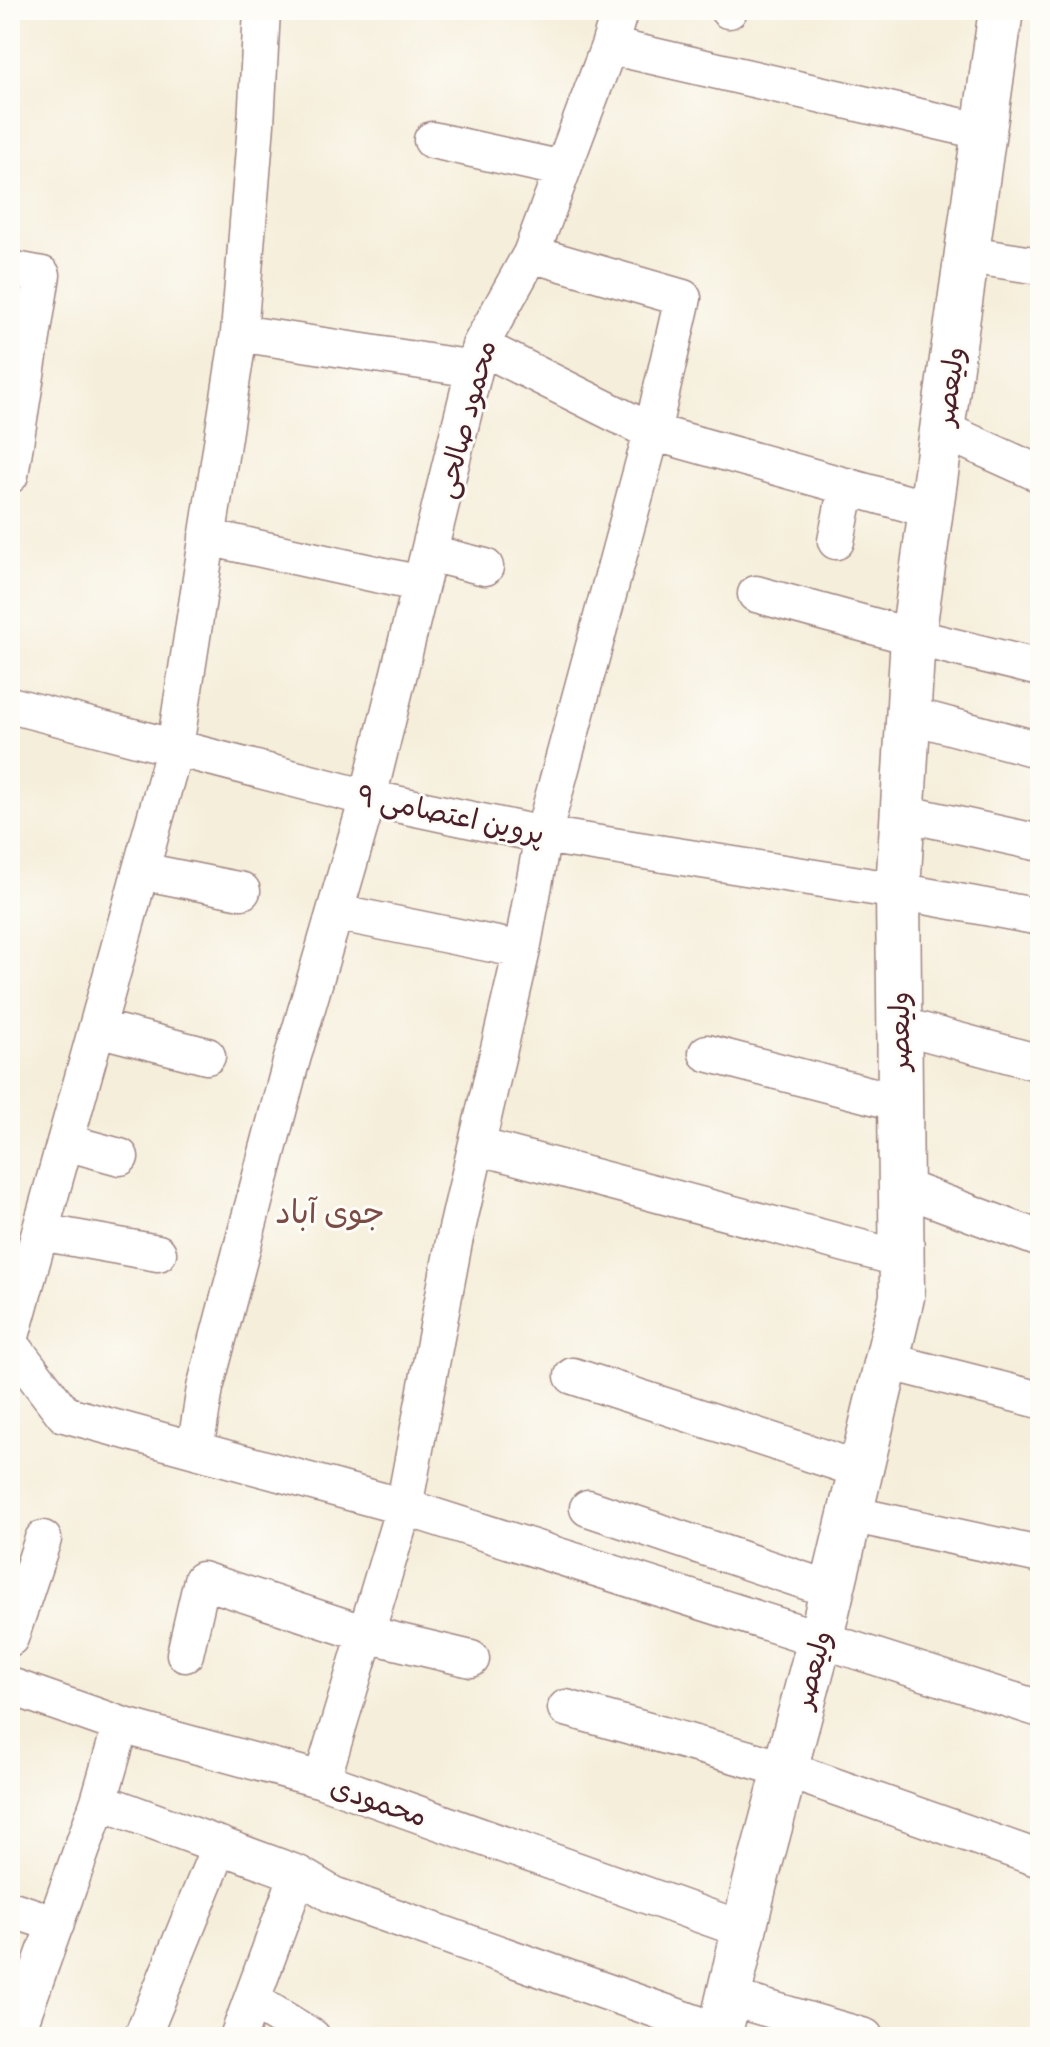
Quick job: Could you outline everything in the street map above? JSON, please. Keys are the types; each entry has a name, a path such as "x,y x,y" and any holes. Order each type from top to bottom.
{"street":[{"path":"262,10 239,333 175,747 10,1342 64,1414 404,1507 1040,1709"},
{"name":"محمود صالحی","path":"195,1450 213,1357 286,1081 368,798 477,358 531,254 620,10"},
{"name":"ولیعصر","path":"722,2022 820,1640 902,1297 898,891 913,637 1001,10"},
{"path":"609,46 985,132"},
{"path":"432,140 563,169"},
{"path":"322,1780 404,1507 454,1242 522,950 543,835 652,432 683,298 531,254"},
{"path":"968,255 1040,266"},
{"path":"10,269 42,275 10,475"},
{"path":"239,333 477,358 652,432 931,510"},
{"path":"943,430 1040,474"},
{"path":"836,541 847,486"},
{"path":"207,537 425,569 485,567"},
{"path":"756,594 1040,668"},
{"name":"پروین اعتصامی ۹","path":"10,705 368,798 543,835 898,891 1040,917"},
{"path":"909,715 1040,750"},
{"path":"903,813 1040,843"},
{"path":"141,871 242,891"},
{"path":"335,912 522,950"},
{"path":"899,1025 1040,1063"},
{"path":"97,1028 207,1056"},
{"path":"707,1053 900,1103"},
{"path":"65,1142 120,1157"},
{"path":"477,1146 902,1259"},
{"path":"901,1187 1040,1239"},
{"path":"40,1232 158,1253"},
{"path":"887,1361 1040,1400"},
{"path":"573,1376 861,1470"},
{"path":"588,1508 832,1590"},
{"path":"850,1514 1040,1555"},
{"path":"10,1638 43,1539"},
{"path":"185,1654 202,1580 366,1634 471,1659"},
{"name":"محمودی","path":"10,1686 121,1725 322,1780 744,1930"},
{"path":"566,1708 785,1769 1040,1859"},
{"path":"15,2037 99,1801 121,1725"},
{"path":"99,1801 298,1874 333,1895 722,2022 865,2037"},
{"path":"142,2037 220,1845"},
{"path":"238,2037 298,1874"},
{"path":"10,1909 56,1924"},
{"path":"252,2000 312,2037"}],"district":[{"name":"جوی آباد","path":"330,1212"}]}
